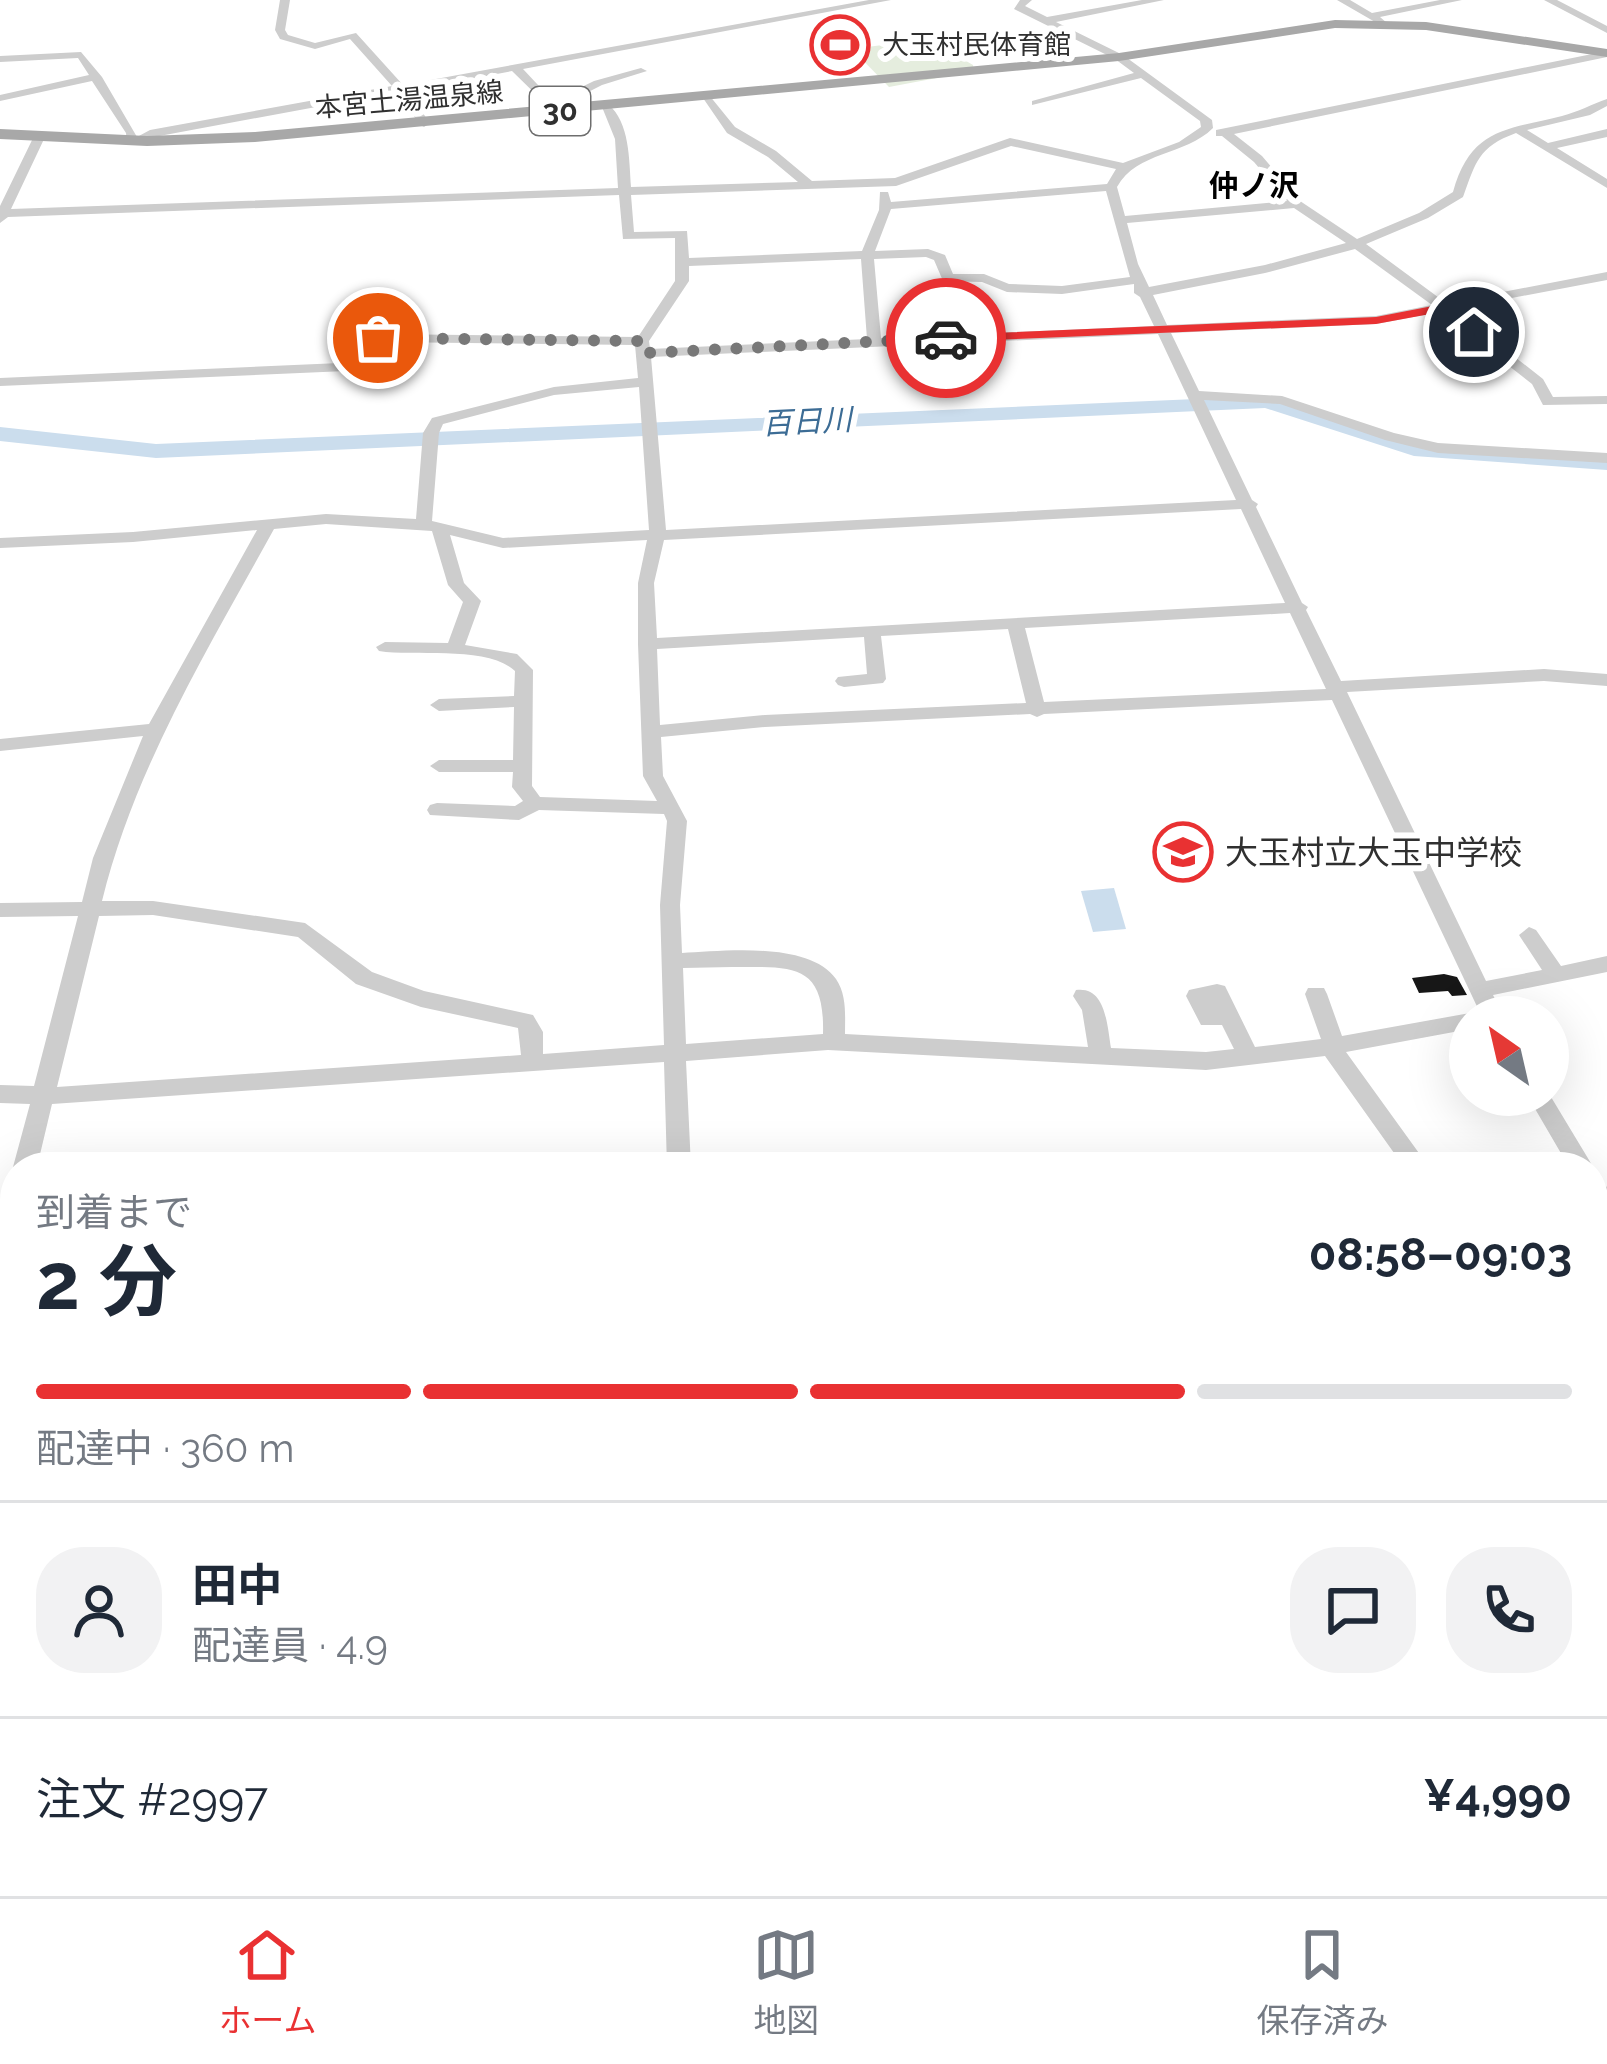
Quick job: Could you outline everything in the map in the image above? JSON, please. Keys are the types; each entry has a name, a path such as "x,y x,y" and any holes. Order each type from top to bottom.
{"main road":[{"name":"本宮土湯温泉線","path":"0,134 200,141 424,123 1119,57 1377,20 1607,53"}],"street":[{"path":"285,0 280,30 284,37 315,46 352,34 424,123"},
{"path":"0,59 73,52 86,59 135,141 150,134 886,0"},
{"path":"1027,0 1018,8 1119,57 1199,111 1208,124 1204,132"},
{"path":"1042,21 1159,0"},
{"path":"1342,0 1377,20 1457,0"},
{"path":"1549,0 1607,30"},
{"path":"39,137 8,184 2,216 881,182 1010,142 1124,166 1204,132 1227,134 1607,53"},
{"path":"1581,61 1607,74"},
{"path":"514,68 555,109 598,83 641,71"},
{"path":"1036,103 1143,74"},
{"path":"0,98 96,77"},
{"path":"709,98 731,130 772,154 809,185"},
{"path":"684,262 928,253 940,258 948,278 988,279 1012,289 1062,290 1138,286 1309,260 1425,219 1459,194 1462,170 1483,143 1607,102"},
{"path":"608,107 621,139 628,236 682,233 684,262 675,296 644,347 657,535 646,583 653,776 677,821 670,905 678,1152"},
{"path":"1517,129 1607,184"},
{"path":"1550,146 1607,133"},
{"path":"1227,134 1258,159 1296,204 1356,243 1538,382 1548,402 1607,400"},
{"path":"1124,166 1111,187 1138,286 1250,504 1408,848 1483,996"},
{"path":"874,342 867,255 886,206 881,182"},
{"path":"886,206 1111,187"},
{"path":"1120,220 1296,204"},
{"path":"0,382 369,366 378,338 644,347 1376,320 1607,276"},
{"path":"455,649 472,601 456,584 432,526 431,438 437,422 554,391 644,382"},
{"path":"1197,401 1294,403 1390,437 1438,448 1607,458"},
{"path":"0,543 326,519 432,526 503,543 1250,504"},
{"path":"29,1152 103,858 155,729 268,525"},
{"path":"647,644 1299,607"},
{"path":"1016,623 1037,711"},
{"path":"844,681 877,679 872,633"},
{"path":"385,647 455,649 518,662 524,670 522,787 535,802"},
{"path":"652,732 766,721 1037,711 1544,675 1607,680"},
{"path":"439,705 522,701"},
{"path":"0,745 155,729"},
{"path":"439,766 521,766"},
{"path":"437,810 518,813 535,802 668,808"},
{"path":"0,910 153,908 305,932 364,978 421,999 525,1022 532,1032 532,1062"},
{"path":"1529,935 1556,974"},
{"path":"671,962 800,964 826,980 832,992 834,1042"},
{"path":"1481,990 1607,964"},
{"path":"1316,994 1332,1046 1407,1152"},
{"path":"1084,995 1093,1008 1101,1056"},
{"path":"1229,1015 1250,1056"},
{"path":"0,1094 42,1097 834,1042 1206,1061 1332,1046 1449,1025"},
{"path":"1551,1116 1572,1152"}],"green space":[{"path":"928,39 973,65 974,71 889,87 852,49"}],"water":[{"path":"1114,888 1126,929 1093,932 1081,891"}],"building":[{"path":"1457,977 1467,995 1419,993 1412,978"}],"waterway":[{"name":"百日川","path":"0,434 156,451 1266,402 1414,449 1607,463"}],"way so far":[{"path":"378,338 642,341 646,353 946,338"}],"place":[{"name":"大玉村民体育館","path":"840,45"},
{"name":"大玉村立大玉中学校","path":"1183,852"}],"district":[{"name":"仲ノ沢","path":"1254,186"}],"route":[{"path":"946,338 1376,320 1443,308 1474,332"}]}
